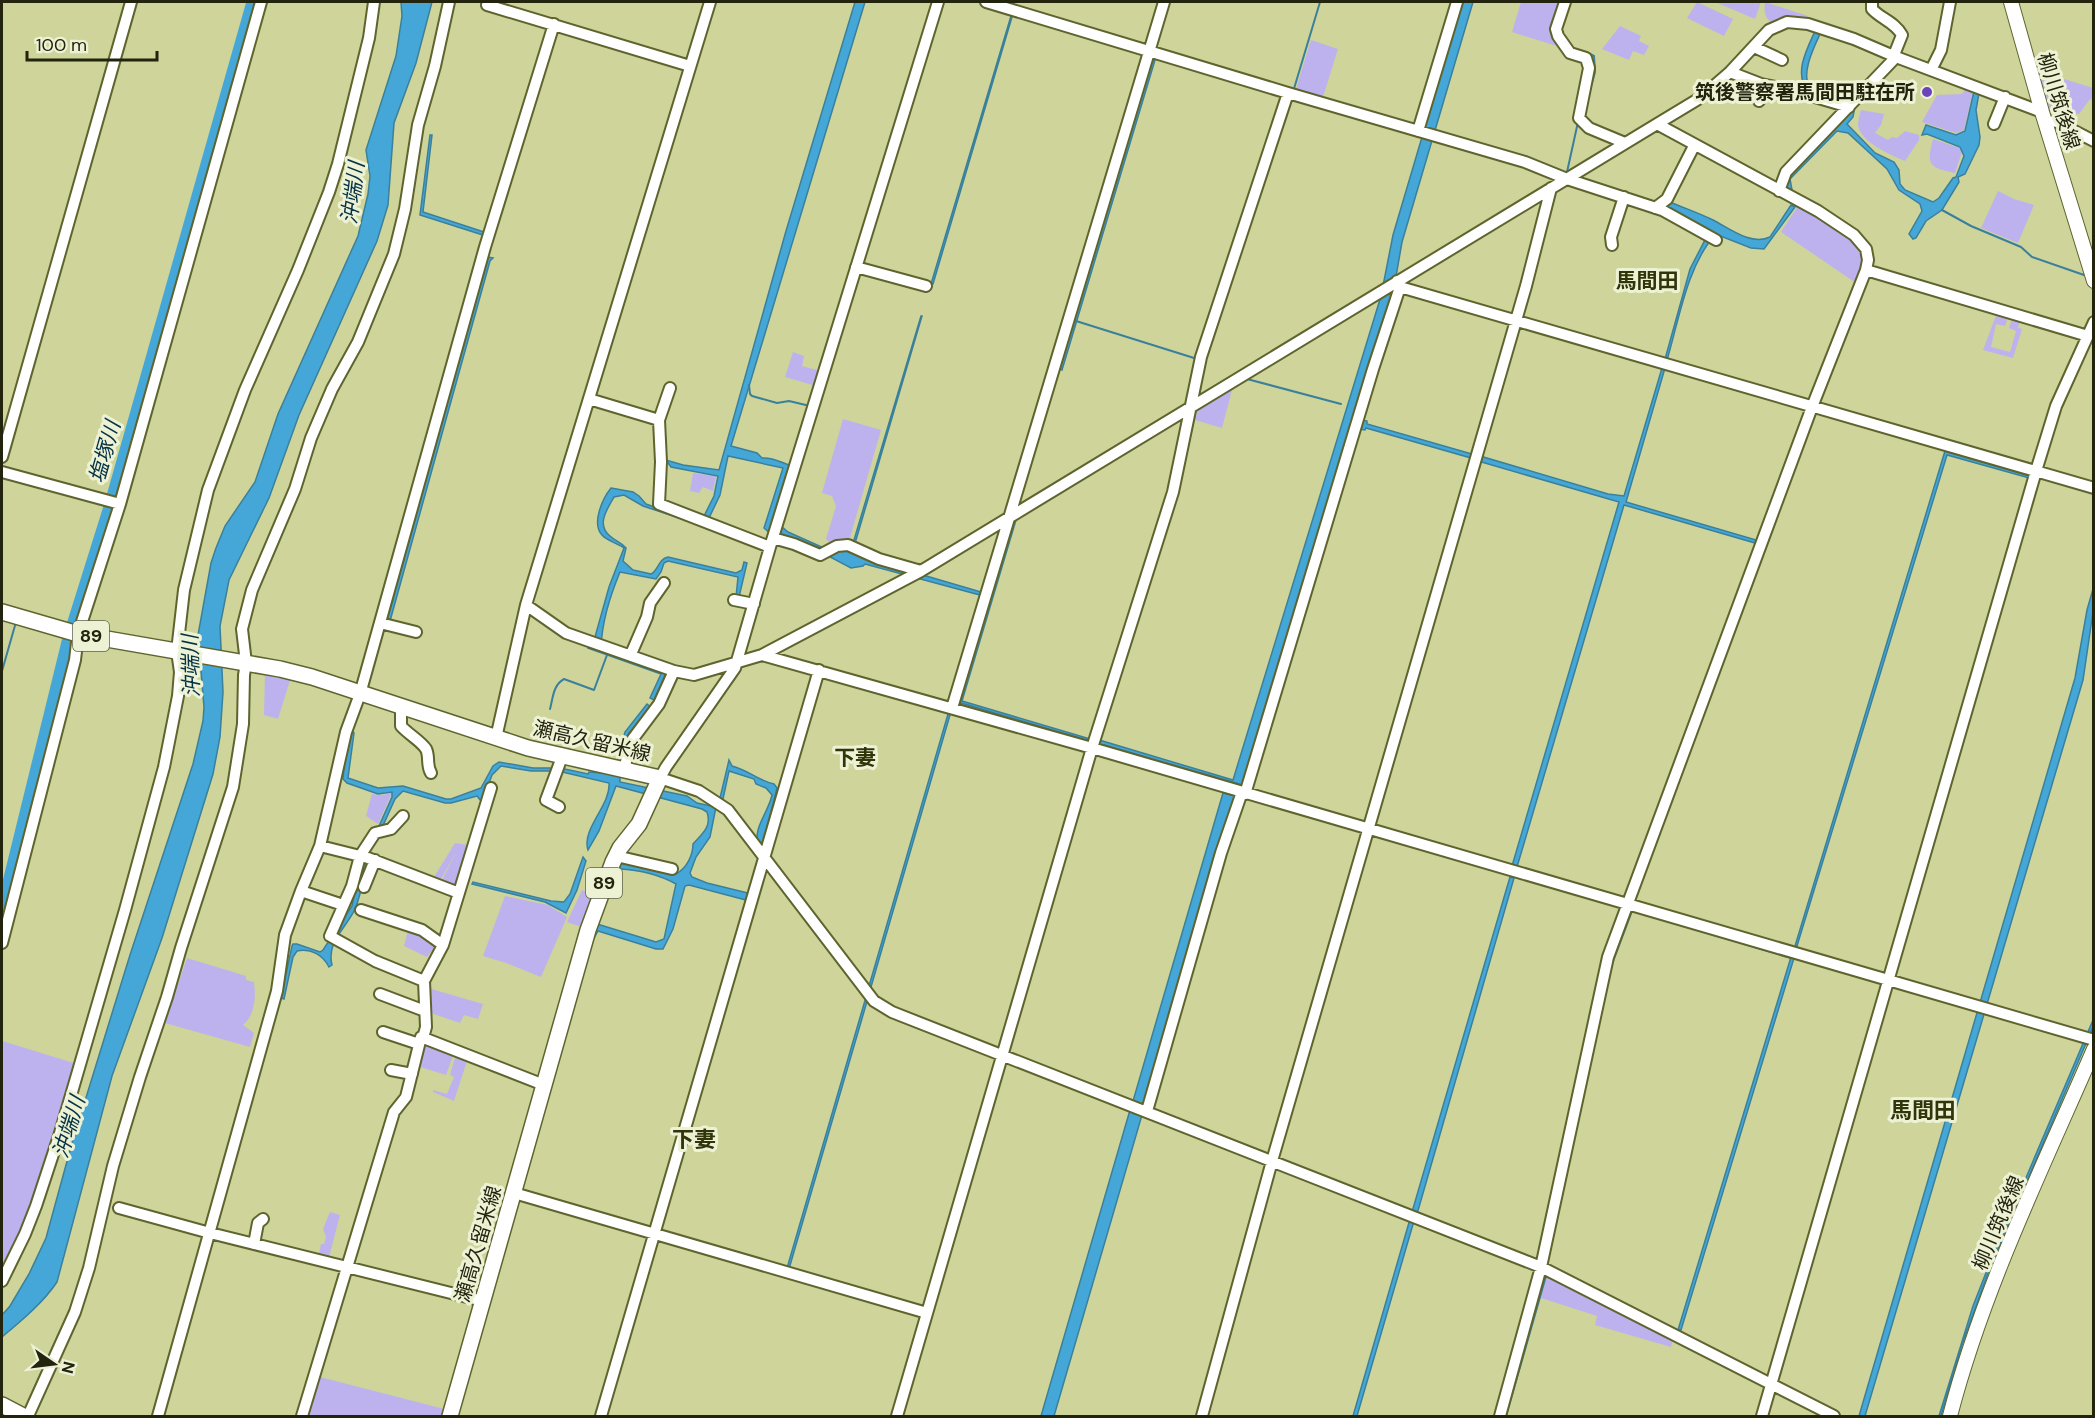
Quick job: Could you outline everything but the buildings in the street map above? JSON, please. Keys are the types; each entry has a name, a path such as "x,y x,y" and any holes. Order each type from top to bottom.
{"main road":[{"name":"柳川筑後線","path":"2011,2 2094,281"},
{"name":"瀬高久留米線","path":"2,612 78,633 243,662 312,677 496,738 562,757 660,778 639,824 616,856 588,930 450,1416"},
{"name":"柳川筑後線","path":"1950,1416 1979,1323 2001,1263 2094,1048"},
{"path":"2,1405 23,1416"}],"street":[{"path":"2,457 131,2"},
{"path":"2,943 75,660 78,633 120,504 261,2"},
{"path":"2,1281 36,1206 63,1121 125,910 172,730 180,672 184,590 208,490 232,423 329,192 369,38 374,2"},
{"path":"28,1416 75,1312 89,1268 113,1166 167,998 180,948 233,788 241,743 242,629 252,590 296,489 312,438 332,388 358,342 394,254 405,209 418,125 435,66 449,2"},
{"path":"488,2 487,5 690,66"},
{"path":"496,738 526,605 710,2"},
{"path":"938,2 771,542 737,662 728,680 660,778 699,791 728,810 874,1001 892,1012 1541,1267 1834,1416"},
{"path":"986,2 1525,162 1567,179 1655,208 1716,240"},
{"path":"952,708 1164,2"},
{"path":"1418,131 1457,2"},
{"path":"1565,2 1556,29 1558,36 1570,53 1586,58 1589,68 1580,118 1589,128 1625,143"},
{"path":"1779,191 1786,172 1895,56 1902,35 1897,26 1872,9 1872,2"},
{"path":"1930,70 1941,50 1950,2"},
{"path":"526,605 567,633 674,671 694,675 762,656 921,571 1700,98 1730,72 1769,30 1787,22 1808,24 2006,97 2094,141"},
{"path":"158,1416 277,991 285,935 320,846 346,732 360,694 485,247 554,24"},
{"path":"1754,47 1782,60"},
{"path":"1730,72 1761,84 1791,90 1848,107"},
{"path":"1759,101 1761,84"},
{"path":"897,1416 1092,748 1173,492 1201,357 1288,93"},
{"path":"1994,124 2006,97"},
{"path":"1500,1416 1541,1267 1608,957 1868,260 1866,249 1854,235 1818,211 1657,124"},
{"path":"1655,208 1667,199 1694,146"},
{"path":"1202,1416 1272,1161 1526,286 1551,188"},
{"path":"1612,245 1611,237 1624,197"},
{"path":"856,267 926,286"},
{"path":"1866,270 2090,336"},
{"path":"1397,283 1812,407 2094,488"},
{"path":"1146,1111 1221,853 1242,793 1373,369 1397,283"},
{"path":"1762,1416 2036,471 2056,406 2090,336 2094,322"},
{"path":"670,388 659,420 660,504 771,542 795,544 820,555 837,546 848,545 879,559 921,571"},
{"path":"589,399 659,420"},
{"path":"2,472 120,504"},
{"path":"631,654 650,603 664,583"},
{"path":"734,600 754,604"},
{"path":"380,623 416,632"},
{"path":"762,656 819,670 1092,748 2094,1040"},
{"path":"601,1416 819,670"},
{"path":"624,769 632,740 659,704 674,671"},
{"path":"401,707 400,726 425,747 431,773"},
{"path":"559,807 546,800 562,757"},
{"path":"302,1416 394,1112 406,1097 426,1027 424,981 443,945 491,788"},
{"path":"403,816 391,829 375,833 360,855 352,886 330,936 375,961 424,981"},
{"path":"320,846 375,860 459,893"},
{"path":"616,856 672,869"},
{"path":"364,887 375,860"},
{"path":"301,891 344,905"},
{"path":"361,910 422,930 443,945"},
{"path":"380,994 425,1011"},
{"path":"383,1032 421,1041 544,1085"},
{"path":"391,1070 412,1074"},
{"path":"514,1193 927,1313"},
{"path":"119,1208 483,1301"},
{"path":"254,1244 258,1223 263,1219"}],"shaded area":[{"path":"1521,2 1563,2 1560,47 1512,32"},
{"path":"1697,2 1733,19 1724,36 1687,18"},
{"path":"1715,2 1761,2 1755,19"},
{"path":"1765,2 1808,16 1807,19 1784,18 1773,23 1765,14"},
{"path":"1620,26 1641,36 1639,41 1649,46 1644,55 1633,51 1629,60 1602,49"},
{"path":"1311,40 1338,49 1323,97 1296,89"},
{"path":"2044,72 2062,79 2051,112 2042,83"},
{"path":"2064,79 2093,88 2093,100 2090,99 2079,114 2071,113 2072,110 2066,109 2067,103 2058,101"},
{"path":"1965,89 1973,90 1964,130 1956,133 1922,122 1937,95 1962,94"},
{"path":"1861,110 1884,114 1881,125 1875,133 1888,140 1892,137 1897,138 1905,131 1919,135 1919,140 1905,161 1877,147 1864,137 1858,125"},
{"path":"1933,139 1963,149 1955,173 1932,164 1930,155"},
{"path":"1998,191 2034,205 2018,243 1981,228"},
{"path":"1798,206 1835,226 1860,247 1862,257 1856,283 1781,232"},
{"path":"1997,313 2008,317 2005,326 1996,324 1991,347 2010,352 2016,331 2009,328 2012,319 2020,321 2018,328 2022,329 2013,358 1983,350"},
{"path":"793,352 804,356 802,366 821,371 816,386 785,377"},
{"path":"1233,386 1222,428 1195,420 1199,406"},
{"path":"843,419 881,430 849,541 830,543 826,539 836,506 832,496 822,493"},
{"path":"693,473 716,476 713,491 703,487 699,493 690,491"},
{"path":"265,674 291,677 278,719 264,715"},
{"path":"392,793 378,824 366,816 372,794"},
{"path":"455,843 468,845 455,886 442,880 457,851 441,879 434,877"},
{"path":"582,890 595,897 584,928 567,922"},
{"path":"505,896 548,905 567,917 541,977 483,956"},
{"path":"408,930 433,941 435,946 427,957 404,946"},
{"path":"187,958 246,976 246,980 254,982 254,1005 243,1025 254,1033 250,1047 165,1023"},
{"path":"428,988 483,1004 478,1019 464,1015 460,1023 428,1012"},
{"path":"2,1041 77,1064 62,1118 17,1247 2,1271"},
{"path":"425,1042 454,1053 446,1075 417,1066"},
{"path":"456,1054 468,1058 454,1101 433,1090 447,1094 454,1077 450,1075"},
{"path":"330,1212 340,1215 328,1261 318,1258 321,1244 324,1244 326,1237 323,1229"},
{"path":"1547,1275 1673,1339 1671,1347 1595,1325 1597,1316 1541,1298"},
{"path":"320,1377 448,1410 446,1416 308,1416"}],"water":[{"name":"沖端川","path":"401,2 432,2 416,63 394,123 388,205 377,241 299,415 269,498 229,580 220,626 223,692 220,737 213,774 162,938 112,1076 57,1282 24,1318 2,1337 2,1315 29,1274 46,1238 72,1143 130,955 193,764 204,707 198,635 211,563 225,526 255,482 278,414 358,236 370,176 366,150 396,56 402,16"},
{"path":"855,2 865,2 731,446 792,466 773,524 824,548 822,549 770,533 764,528 783,468 728,456 720,495 709,518 704,516 714,496 718,476 671,467 666,460 719,470 786,231"},
{"path":"1462,2 1473,2 1402,242 1395,293 1362,420 1367,421 1367,424 1472,454 1471,458 1366,428 1365,430 1359,429 1243,785 1097,743 1099,740 1233,780 1381,296 1393,235"},
{"path":"1011,16 933,284 931,284"},
{"path":"1815,31 1821,32 1809,60 1808,83 1818,92 1849,101 1846,104 1807,91 1803,84 1803,61"},
{"path":"1152,60 1155,60 1062,370 1059,369"},
{"path":"1974,91 1979,93 1976,110 1979,145 1965,174 1958,177 1959,182 1942,210 1926,221 1916,238 1913,239 1909,234 1922,211 1920,204 1899,190 1887,169 1848,133 1837,131 1790,179 1792,190 1789,192 1786,186 1788,175 1855,106 1853,117 1847,124 1875,153 1894,162 1899,170 1900,184 1905,190 1933,202 1956,177 1964,156 1960,147 1927,134 1922,135 1926,125 1956,135 1965,131"},
{"path":"430,135 432,135 423,212 487,233 486,236 420,215"},
{"path":"1670,202 1708,217 1740,235 1755,239 1770,237 1791,205 1795,207 1764,249 1751,248 1715,235 1697,262 1680,311 1667,360 1665,359 1690,269 1709,232 1705,227 1670,209 1668,205"},
{"path":"488,257 493,258 490,261 390,621 387,620"},
{"path":"921,316 856,540 854,540"},
{"path":"1662,368 1665,368 1626,502 1756,540 1755,543 1624,505 1517,867 1512,866 1619,502 1478,461 1480,456 1608,494 1624,496"},
{"path":"1945,451 2031,476 2029,478 1947,455 1797,946 1795,946"},
{"path":"611,488 633,492 646,504 697,522 697,524 643,506 624,495 614,497 604,517 604,527 610,536 626,548 623,561 633,570 651,574 662,560 668,557 736,573 742,570 744,562 747,563 739,597 736,597 738,577 668,561 664,563 656,579 620,572 607,609 601,647 666,673 654,700 650,698 661,674 588,648 595,637 609,587 624,548 607,539 599,530 599,511"},
{"path":"1013,519 1016,520 962,701 1090,739 1089,741 958,704"},
{"path":"843,548 875,561 981,592 980,595 865,564 851,568 830,557 831,554"},
{"path":"2093,589 2093,612 2083,680 1865,1416 1859,1416 2075,678"},
{"path":"647,704 651,707 629,733 620,782 687,796 697,803 716,807 710,837 696,857 690,873 692,877 707,883 748,893 746,900 689,885 685,886 673,929 663,949 656,949 598,931 593,940 582,978 580,977 597,924 656,942 664,939 676,884 649,873 619,869 621,862 676,874 686,865 691,857 693,844 707,826 707,812 616,786 599,831 588,850 589,834 606,800 609,783 558,771 531,771 501,766 492,775 479,810 481,801 477,796 445,803 403,791 395,799 382,828 379,826 392,792 378,794 347,783 343,779 345,756 352,730 354,733 348,778 378,788 403,786 451,799 481,788 493,766 499,762 533,768 560,768 588,774 589,772 614,774 625,732"},
{"path":"948,714 950,715 871,987 869,986"},
{"path":"729,760 732,766 774,784 777,788 763,843 758,843 759,825 772,795 766,788 756,784 754,779 729,771 723,799 720,798"},
{"path":"1223,793 1235,796 1145,1106 1133,1101"},
{"path":"583,857 586,861 577,890 566,913 545,902 472,884 473,882 551,901 564,902 570,894"},
{"path":"361,862 370,863 356,907 332,949 332,965 329,967 320,956 312,952 297,951 293,957 284,999 281,998 293,944 320,952 323,950 352,906"},
{"path":"1510,877 1514,878 1417,1214 1412,1212"},
{"path":"1791,957 1794,958 1681,1330 1678,1330"},
{"path":"866,997 868,998 789,1269 787,1268"},
{"path":"2093,1020 2093,1027 1991,1265 1962,1345 1941,1416 1939,1416 1973,1306"},
{"path":"1130,1110 1142,1115 1054,1416 1041,1416"},
{"path":"1410,1219 1414,1221 1357,1416 1353,1416"}],"waterway":[{"name":"塩塚川","path":"2,915 70,638 111,507 254,2"},
{"path":"1293,92 1320,2"},
{"path":"1588,53 1594,56 1595,72 1589,94"},
{"path":"1567,172 1578,122"},
{"path":"1942,210 1971,226 2021,247 2032,257 2084,275"},
{"path":"1076,321 1194,358"},
{"path":"1247,379 1341,404"},
{"path":"1199,398 1201,383"},
{"path":"749,385 752,396 777,403 789,401 810,406"},
{"path":"1185,460 1196,410"},
{"path":"666,439 666,454"},
{"path":"2,671 16,622"},
{"path":"550,709 556,688 564,679 594,690 607,655"},
{"path":"1612,964 1632,911 1635,911"},
{"path":"1660,919 1791,958"},
{"path":"1547,1263 1575,1134"},
{"path":"1506,1416 1546,1276"}],"place":[{"name":"筑後警察署馬間田駐在所","path":"1927,92"}],"district":[{"name":"馬間田","path":"1647,281"},
{"name":"下妻","path":"855,758"},
{"name":"馬間田","path":"1923,1110"},
{"name":"下妻","path":"694,1139"}]}
